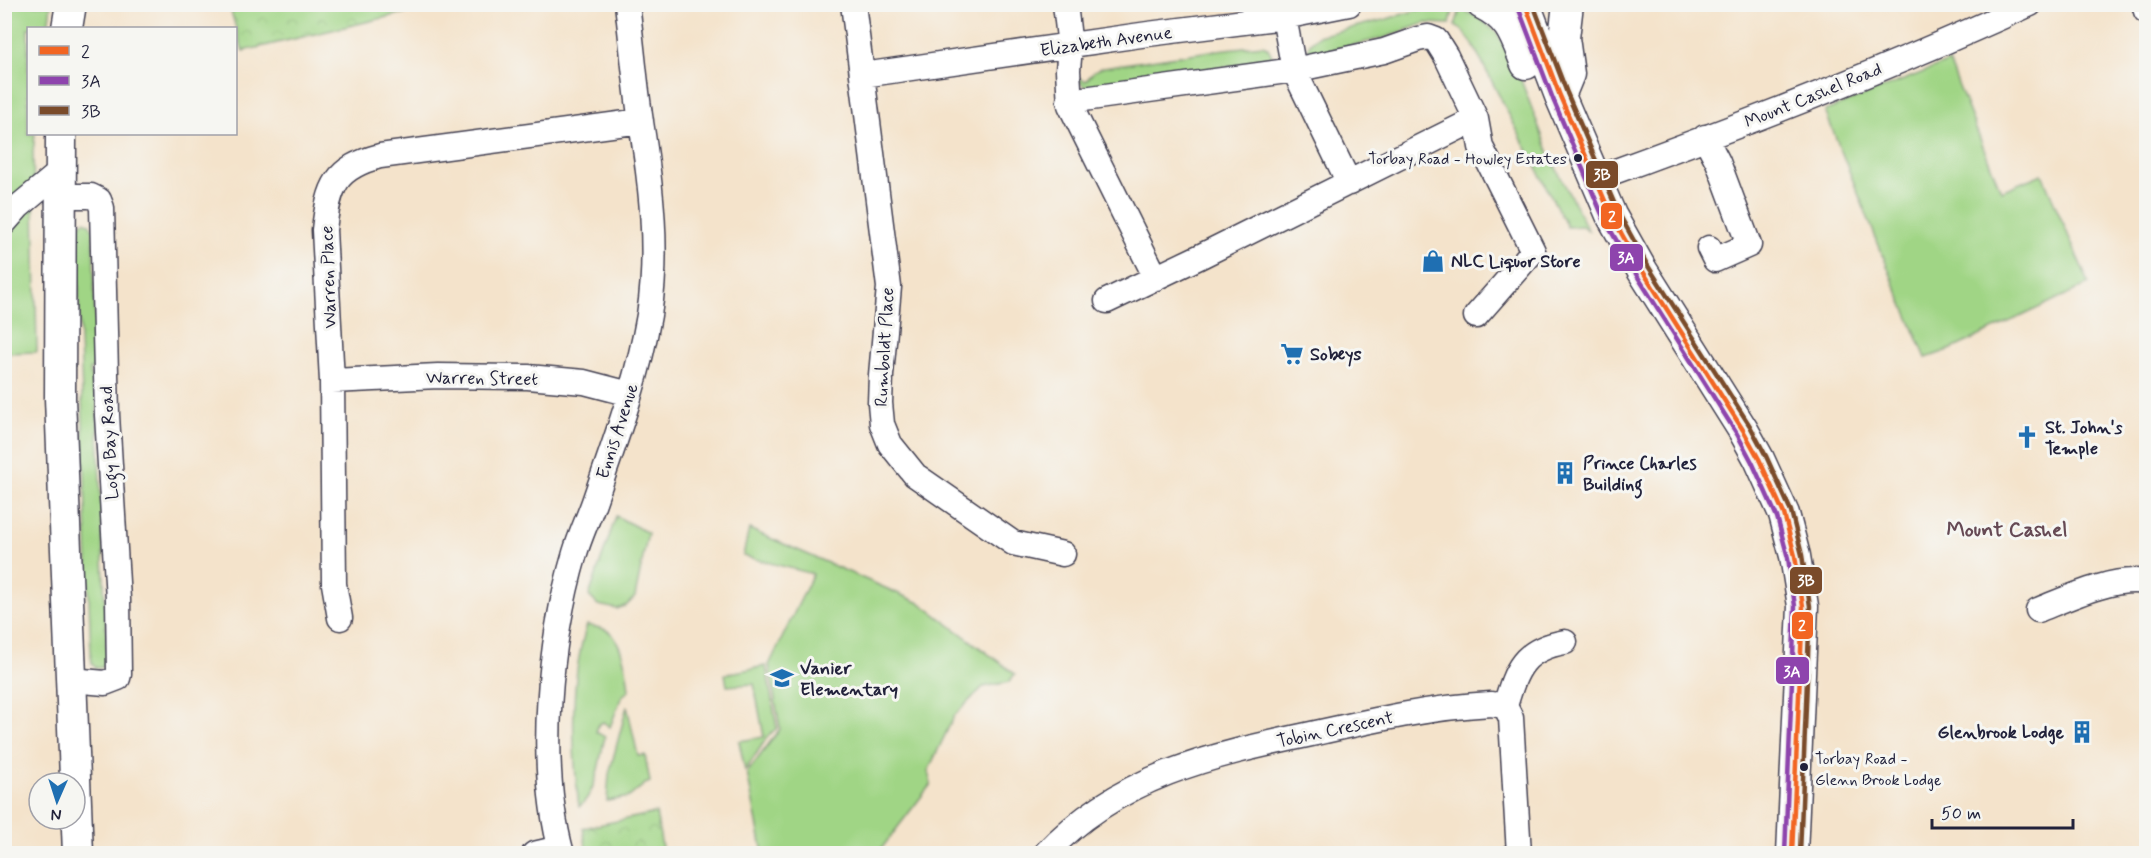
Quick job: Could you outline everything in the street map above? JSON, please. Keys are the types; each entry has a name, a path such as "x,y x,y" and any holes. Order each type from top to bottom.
{"main road":[{"path":"67,27 71,4"},
{"path":"1482,4 1499,15 1512,28 1535,86 1560,96"},
{"path":"1525,4 1560,96 1611,215 1642,270 1759,459 1790,532 1803,606 1792,854"},
{"path":"1560,96 1569,74 1564,38 1568,4"},
{"path":"62,135 60,398 78,854"}],"street":[{"name":"Ennis Avenue","path":"561,851 550,777 548,716 562,605 575,553 620,428 641,356 649,314 652,270 651,186 627,4"},
{"name":"Rumboldt Place","path":"853,4 889,287 880,403 882,424 890,444 915,475 1012,543 1063,554"},
{"path":"1065,4 1070,47 1069,101 1156,278"},
{"name":"Elizabeth Avenue","path":"863,75 1284,17 1349,4"},
{"name":"Mount Cashel Road","path":"1594,179 1837,86 1975,30 2030,4"},
{"path":"2144,4 2146,11"},
{"path":"1284,17 1293,70 1349,183"},
{"path":"1069,101 1293,70 1384,51 1428,38 1436,40 1476,119 1481,147 1533,251 1476,316"},
{"path":"1107,301 1476,119"},
{"name":"Warren Place","path":"340,618 334,584 332,381 324,230 326,208 332,189 343,172 360,161 380,156 641,121"},
{"path":"1705,137 1718,162 1749,245 1715,260 1709,248"},
{"path":"4,223 18,207 60,184"},
{"name":"Logy Bay Road","path":"60,184 99,200 102,208 107,415 118,599 118,678 105,683 71,680"},
{"name":"Warren Street","path":"332,381 438,376 528,377 584,382 630,394"},
{"path":"2038,610 2106,585 2146,582"},
{"path":"1519,854 1513,732 1509,711 1505,706 1519,666 1528,655 1553,644 1564,642"},
{"name":"Tobin Crescent","path":"1045,854 1080,821 1112,799 1145,781 1216,755 1399,715 1471,705 1505,706"},
{"path":"534,854 561,851"}],"green space":[{"path":"229,4 438,5 243,51"},
{"path":"4,5 51,5 48,27 27,27 27,135 35,135 33,152 37,352 5,353"},
{"path":"1439,6 1454,7 1450,24 1425,23 1384,38 1308,55 1309,45 1318,36"},
{"path":"1460,9 1478,17 1496,32 1518,72 1550,156 1588,230 1582,226 1567,227 1472,43 1462,30 1455,26"},
{"path":"1263,45 1268,48 1274,60 1086,87 1080,83 1080,78 1086,81 1094,71 1104,67"},
{"path":"1949,62 2001,191 2042,174 2089,284 1952,349 1926,358 1825,111"},
{"path":"84,221 89,223 93,230 96,369 90,369 91,379 96,380 106,632 106,665 100,668 92,664 91,656 78,262 79,225"},
{"path":"616,516 648,533 635,597 627,605 617,609 598,605 589,596"},
{"path":"749,529 920,603 1015,674 1009,682 983,687 954,716 928,771 931,784 878,853 763,853 747,773 780,729 769,665 813,574 743,556"},
{"path":"587,625 606,630 616,640 623,658 629,691 622,696 610,727 603,722 598,725 596,732 605,737 599,765 594,784 579,807 574,738 575,691 581,646"},
{"path":"766,666 777,728 768,736 745,771 739,741 764,737 754,684 727,686 725,674"},
{"path":"627,706 638,756 645,755 650,782 629,797 607,801 609,774"},
{"path":"656,813 663,853 587,853 583,828"}],"transit line":[{"name":"2","path":"1525,4 1560,96 1611,215 1642,270 1743,430 1784,514 1795,556 1803,606 1792,854"},
{"name":"3B","path":"1533,4 1567,93 1618,212 1648,266 1750,426 1791,511 1802,555 1810,606 1800,854"},
{"name":"3A","path":"1518,7 1553,99 1604,219 1737,434 1777,517 1788,558 1795,606 1785,854"}],"place":[{"name":"Torbay Road - Howley Estates","path":"1578,158"},
{"name":"NLC Liquor Store","path":"1433,261"},
{"name":"Sobeys","path":"1292,354"},
{"name":"St. John's Temple","path":"2027,437"},
{"name":"Prince Charles Building","path":"1565,473"},
{"name":"Vanier Elementary","path":"782,678"},
{"name":"Glenbrook Lodge","path":"2082,732"},
{"name":"Torbay Road - Glenn Brook Lodge","path":"1804,767"}],"district":[{"name":"Mount Cashel","path":"2007,529"}]}
